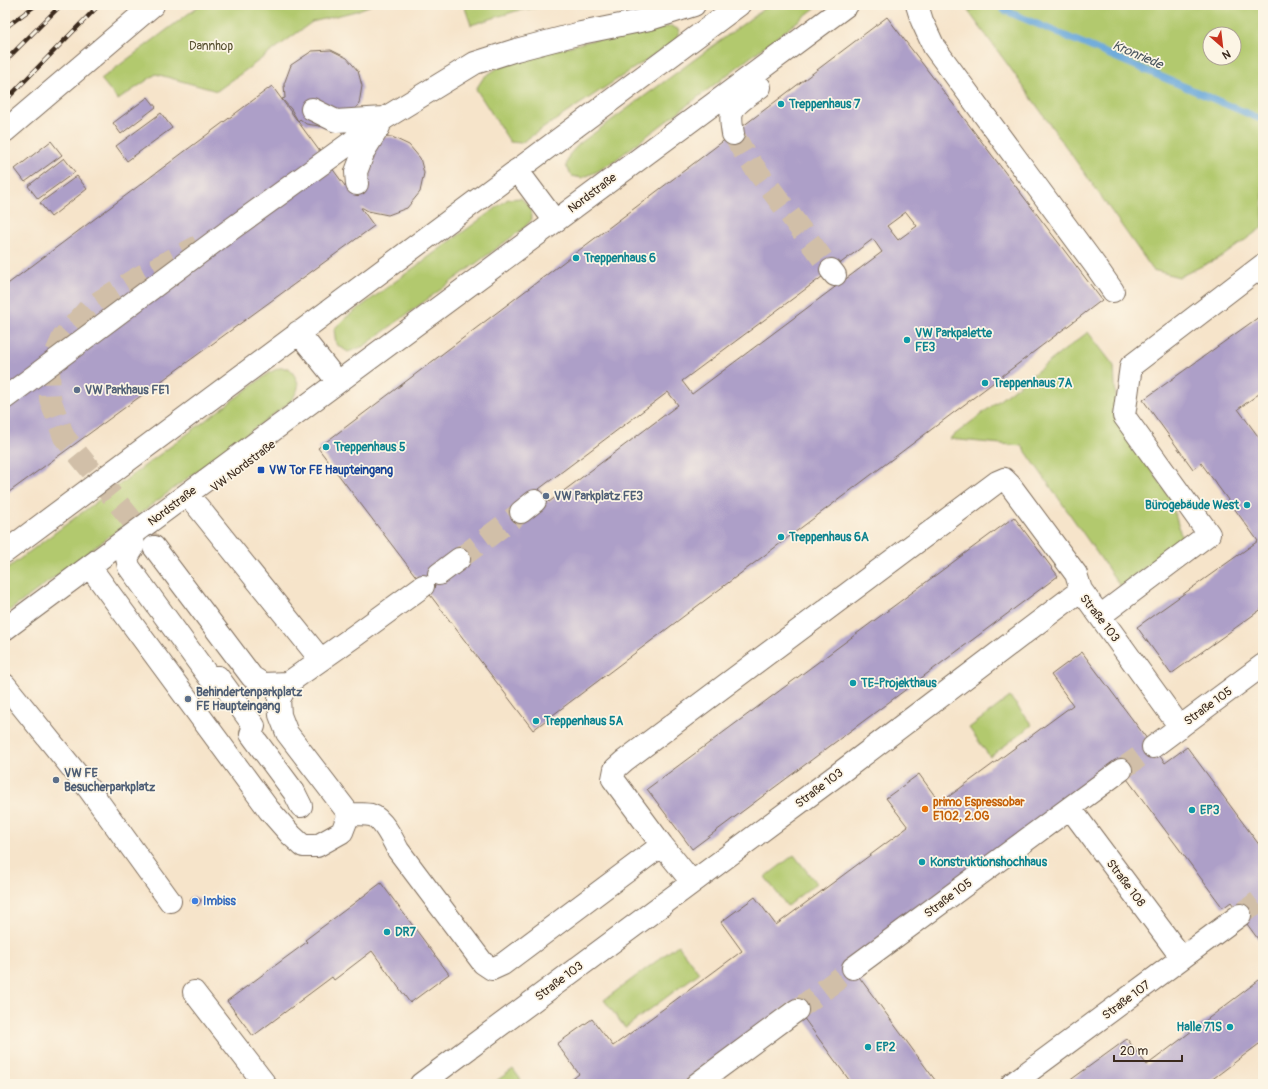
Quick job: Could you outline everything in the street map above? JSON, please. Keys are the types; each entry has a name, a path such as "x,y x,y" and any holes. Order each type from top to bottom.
{"street":[{"path":"5,131 153,5"},
{"path":"5,398 230,230 385,118 475,63 516,50 581,33 650,19 694,5"},
{"path":"5,552 298,332 739,5"},
{"name":"Nordstraße","path":"310,402 846,5"},
{"path":"917,5 922,21 934,47 1113,291"},
{"path":"733,134 731,121 732,110 782,70 803,37"},
{"path":"312,110 336,120 385,118"},
{"path":"357,184 356,172 364,151 385,118"},
{"path":"517,170 555,221"},
{"path":"1100,616 1209,534 1124,416 1130,366 1263,265"},
{"path":"298,332 338,382"},
{"name":"VW Nordstraße","path":"163,513 189,498 199,498 298,424 310,402"},
{"path":"692,882 662,845 613,779 615,769 631,756 997,482 1004,479 1076,574 1081,590"},
{"path":"189,498 321,660"},
{"name":"Nordstraße","path":"5,629 163,513"},
{"path":"134,534 132,550 127,558 129,567 209,677 218,677 254,726 251,734 294,792 301,806"},
{"path":"154,547 252,677 263,684 288,683"},
{"path":"90,567 269,810 291,835 303,846 317,846 342,832 349,814"},
{"path":"441,572 288,683 279,699 280,715 287,733 349,814 373,815 381,823 392,837 398,850 469,946 483,963 492,969 503,964 662,845"},
{"name":"Straße 103","path":"421,1084 851,764 1081,590 1180,727"},
{"name":"Straße 105","path":"1153,747 1263,665"},
{"path":"5,685 89,789 170,901"},
{"name":"Straße 105","path":"853,968 1121,770"},
{"path":"291,835 295,813 325,783"},
{"name":"Straße 108","path":"1070,808 1182,958"},
{"name":"Straße 107","path":"1012,1084 1240,915"},
{"path":"194,992 265,1084"},
{"path":"697,1084 798,1010"}],"green space":[{"name":"Dannhop","path":"200,5 371,5 356,11 312,22 217,91 156,74 118,100 101,79"},
{"path":"464,5 552,5 516,11 471,25"},
{"path":"769,5 819,5 614,161 598,171 582,178 572,176 566,166 569,155 579,144"},
{"path":"983,5 1263,5 1263,227 1223,256 1179,277 1153,270 968,11 980,8"},
{"path":"671,26 680,30 675,41 521,143 510,142 476,89 484,77 504,64 593,40 638,34"},
{"path":"521,198 530,208 532,219 524,228 364,346 348,352 336,344 334,329 344,319 508,199"},
{"path":"1088,332 1114,366 1117,422 1170,496 1182,539 1120,586 1022,446 949,439"},
{"path":"279,368 289,368 296,378 298,389 290,402 5,614 5,570 269,373"},
{"path":"1010,697 1032,725 990,757 969,728"},
{"path":"794,855 816,883 787,906 765,877"},
{"path":"678,945 699,973 625,1028 604,1000"},
{"path":"513,1069 524,1084 492,1084"}],"building":[{"name":"VW Parkplatz FE3","path":"887,17 1102,300 533,730 318,448","holes":["906,212 917,226 898,240 887,226","873,239 882,252 692,394 682,381","668,392 678,405 549,502 539,489"]},
{"path":"331,50 347,58 358,71 362,86 359,104 345,120 326,127 306,124 300,119 298,121 291,109 282,99 285,98 284,84 291,65 312,51"},
{"name":"VW Parkhaus FE1","path":"272,86 345,186 347,186 373,138 392,137 409,145 420,158 424,173 420,192 407,208 388,215 361,208 374,226 5,495 5,286"},
{"path":"148,97 156,107 121,134 113,123"},
{"path":"161,113 172,128 127,161 116,146"},
{"path":"51,141 62,155 25,182 15,169"},
{"path":"64,158 75,172 38,199 28,186"},
{"path":"77,176 87,189 51,217 40,203"},
{"name":"Bürogebäude West","path":"1263,314 1263,391 1238,409 1263,443 1263,608 1171,674 1137,627 1258,541 1201,463 1193,469 1143,400"},
{"name":"TE-Projekthaus","path":"1014,517 1058,576 692,849 647,789"},
{"name":"Konstruktionshochhaus","path":"1082,652 1165,763 1187,747 1263,850 1263,946 1231,902 1223,908 1116,764 848,962 938,1084 852,1084 792,1002 682,1084 566,1084 579,1074 557,1044 592,1019 613,1046 742,951 721,922 755,897 776,925 908,827 886,798 919,774 940,803 1073,705 1051,675"},
{"path":"381,883 449,974 410,1003 372,951 334,980 332,977 253,1036 227,1001 307,942 305,940"},
{"name":"Imbiss","path":"193,896 201,900 198,906 190,901"},
{"name":"Halle 71S","path":"1263,977 1263,1041 1206,1084 1065,1084 1127,1039 1147,1065"}],"waterway":[{"name":"Kronriede","path":"1004,10 1263,120"}],"tunnel":[{"path":"733,134 746,156 831,270"},
{"path":"154,547 64,437 50,399 49,368 63,337 90,307 137,278 198,246"},
{"path":"459,559 521,512"},
{"path":"1121,770 1153,747"},
{"path":"1240,915 1263,898"},
{"path":"797,1010 853,968"}],"railway":[{"path":"6,27 36,5"},
{"path":"5,61 61,5"},
{"path":"5,101 99,5"}],"place":[{"name":"Treppenhaus 7","path":"781,104"},
{"name":"Treppenhaus 6","path":"576,258"},
{"name":"VW Parkpalette FE3","path":"907,340"},
{"name":"Treppenhaus 7A","path":"985,383"},
{"name":"VW Parkhaus FE1","path":"77,390"},
{"name":"Treppenhaus 5","path":"326,447"},
{"name":"VW Tor FE Haupteingang","path":"261,470"},
{"name":"VW Parkplatz FE3","path":"546,496"},
{"name":"Bürogebäude West","path":"1247,505"},
{"name":"Treppenhaus 6A","path":"781,537"},
{"name":"TE-Projekthaus","path":"853,683"},
{"name":"Behindertenparkplatz FE Haupteingang","path":"188,699"},
{"name":"Treppenhaus 5A","path":"536,721"},
{"name":"VW FE Besucherparkplatz","path":"56,780"},
{"name":"primo Espressobar E102, 2.OG","path":"925,809"},
{"name":"EP3","path":"1192,810"},
{"name":"Konstruktionshochhaus","path":"922,862"},
{"name":"Imbiss","path":"195,901"},
{"name":"DR7","path":"387,932"},
{"name":"Halle 71S","path":"1230,1027"},
{"name":"EP2","path":"868,1047"}]}
